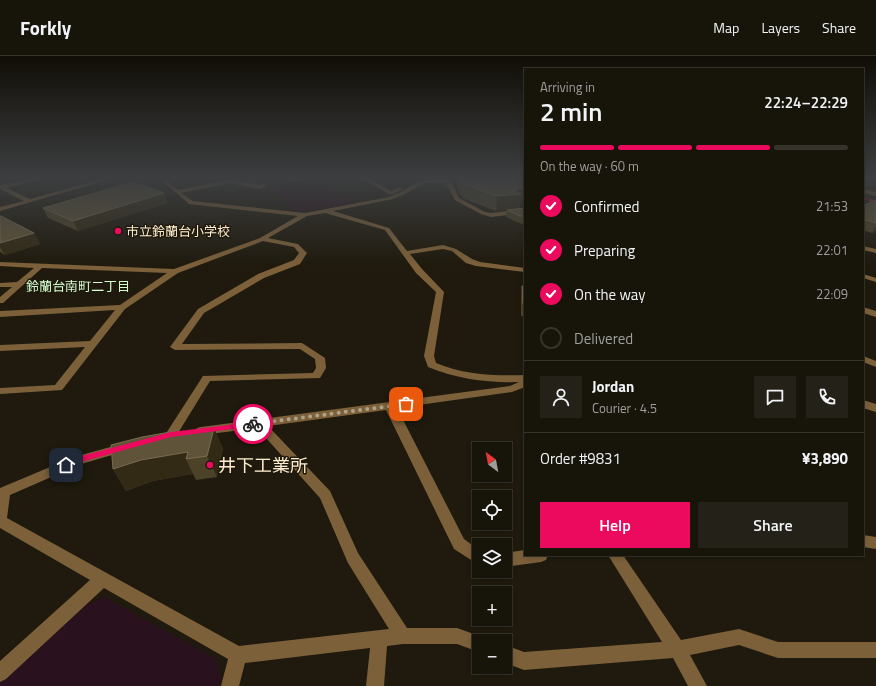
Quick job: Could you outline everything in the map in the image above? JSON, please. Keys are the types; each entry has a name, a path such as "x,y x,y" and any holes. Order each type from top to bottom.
{"street":[{"path":"233,207 305,215 344,207"},
{"path":"473,207 483,213 491,215 524,211"},
{"path":"326,211 387,229 419,271 440,292 429,356 431,365 446,372 502,380 524,378"},
{"path":"0,391 58,388 122,307 175,271 262,238 305,215"},
{"path":"262,238 296,245 303,253 297,262 260,276 201,312 175,347 302,346 320,358 321,368 316,376 207,378 167,436 512,389 524,383"},
{"path":"405,254 443,248 454,250 469,261 480,264 524,270"},
{"path":"864,248 876,251"},
{"path":"0,264 175,271"},
{"path":"0,301 40,266"},
{"path":"864,276 876,280"},
{"path":"0,285 20,284"},
{"path":"0,314 122,307"},
{"path":"864,310 876,314"},
{"path":"0,348 94,344"},
{"path":"864,359 876,364"},
{"path":"864,404 876,408"},
{"path":"390,406 459,544 472,553"},
{"path":"259,423 325,495 353,558 403,636"},
{"path":"132,445 78,460 1,492 0,520 238,655 403,636 457,636 472,641"},
{"path":"864,541 876,543"},
{"path":"512,559 534,556"},
{"path":"616,556 677,650 698,686"},
{"path":"0,673 102,579"},
{"path":"512,657 524,661 677,650 739,637 778,650 876,650"},
{"path":"375,686 379,638"},
{"path":"230,686 238,655"}],"shaded area":[{"path":"291,207 331,207 307,212 295,211"},
{"path":"104,597 215,658 221,677 219,686 0,686 0,683 84,606"}],"building":[{"path":"45,207 117,207 73,221 43,208"},
{"path":"864,207 876,207 876,223 864,219"},
{"path":"524,208 524,217 518,215 507,210"},
{"path":"1,216 34,233 0,243"},
{"path":"522,286 524,286 524,304"},
{"path":"214,428 207,456 186,459 188,452 141,460 113,469 111,445 142,437 176,431 176,433"}],"way so far":[{"path":"253,424 406,404"}],"place":[{"name":"市立鈴蘭台小学校","path":"118,231"},
{"name":"井下工業所","path":"210,465"}],"district":[{"name":"鈴蘭台南町二丁目","path":"78,286"}],"route":[{"path":"66,465 78,460 171,435 253,424"}]}
